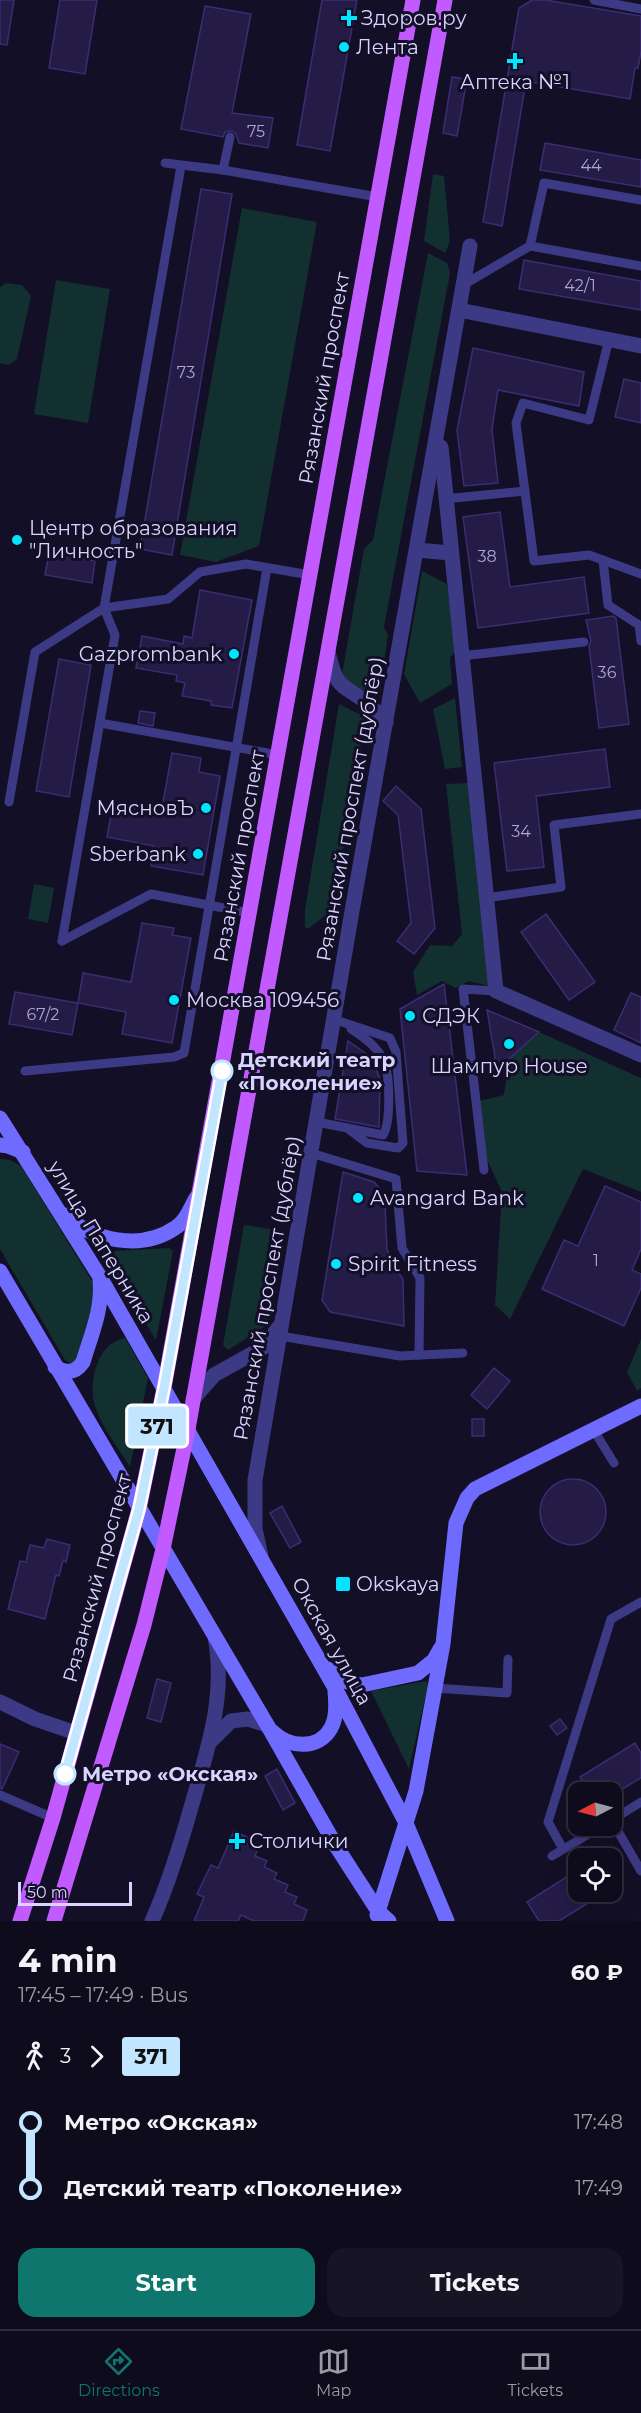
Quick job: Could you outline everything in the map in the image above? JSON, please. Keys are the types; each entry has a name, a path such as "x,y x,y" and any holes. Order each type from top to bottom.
{"main road":[{"name":"Рязанский проспект","path":"20,1921 53,1818 139,1509 164,1388 413,0"},
{"path":"54,1921 144,1625 163,1549 188,1429 445,0"},
{"name":"улица Паперника","path":"0,1118 100,1277 164,1388"},
{"path":"0,1145 23,1152"},
{"path":"55,1205 75,1224 104,1237 128,1240 148,1238 175,1228 186,1217 201,1187"},
{"path":"0,1271 215,1635 336,1846 381,1918"},
{"path":"55,1367 63,1372 70,1372 79,1369 83,1362 99,1311 102,1294 100,1277"},
{"name":"Окская улица","path":"164,1388 335,1688 405,1821 447,1921"},
{"path":"381,1918 405,1821 416,1791 443,1644 456,1523 467,1498 475,1489 592,1429 639,1412"},
{"path":"317,1655 326,1667 343,1681 362,1685 418,1673 434,1660 443,1644"},
{"path":"268,1726 279,1738 300,1745 323,1737 330,1730 335,1718 335,1688"}],"street":[{"name":"Рязанский проспект (дублёр)","path":"261,1559 255,1529 255,1480 311,1153 338,1021 386,723 470,246"},
{"path":"459,310 641,346"},
{"path":"439,422 444,499 496,991 641,1055"},
{"path":"418,550 450,552"},
{"path":"328,652 338,683 367,703 386,723"},
{"path":"194,1399 214,1375 266,1346 282,1320"},
{"path":"152,1921 184,1833 210,1743 219,1696 215,1635"},
{"path":"0,1702 35,1719 76,1733"},
{"path":"210,1743 231,1721 248,1719 268,1726"}],"lane":[{"path":"594,0 641,9"},
{"path":"223,170 230,137"},
{"path":"165,163 223,170 378,197"},
{"path":"181,166 104,608 115,635 62,941 151,894 250,913"},
{"path":"530,246 544,183 641,200"},
{"path":"463,285 530,246 641,266"},
{"path":"609,339 589,420 523,403 516,423 534,561 589,555 641,574"},
{"path":"444,499 525,491"},
{"path":"603,560 609,605 639,625 641,641"},
{"path":"9,802 35,652 104,608 168,599 200,572 246,564 310,575"},
{"path":"25,1071 174,1057 184,1053 267,567"},
{"path":"461,656 584,642"},
{"path":"100,723 278,755"},
{"path":"486,898 561,887 554,825 641,814"},
{"path":"484,1170 463,989 496,991"},
{"path":"338,1021 390,1038 396,1052 403,1143 398,1148 367,1143 347,1128"},
{"path":"317,1122 383,1135 387,1129 388,1089 384,1062 369,1041 338,1021"},
{"path":"311,1153 396,1179 402,1248 420,1278 419,1355"},
{"path":"280,1336 400,1356 463,1353"},
{"path":"592,1429 614,1463"},
{"path":"563,1849 548,1822 604,1642 612,1619 641,1602"},
{"path":"435,1688 507,1693 508,1659"},
{"path":"0,1795 53,1818"},
{"path":"622,1814 641,1802"},
{"path":"552,1856 585,1836"},
{"path":"621,1836 641,1871"}],"green space":[{"path":"433,174 444,176 450,241 445,253 424,241"},
{"path":"242,208 317,222 259,546 216,562 180,555"},
{"path":"428,253 447,263 450,273 384,627 388,635 380,692 370,693 354,686 342,674 364,549 373,540"},
{"path":"56,280 110,289 88,423 34,414"},
{"path":"6,283 22,285 31,296 17,359 8,365 0,363 0,287"},
{"path":"422,571 447,584 457,649 450,658 452,684 420,703 404,674"},
{"path":"455,698 462,767 445,769 433,709"},
{"path":"339,704 363,716 369,726 367,738 361,745 332,910 309,928 305,928 305,909"},
{"path":"468,783 492,987 469,981 456,988 442,981 417,995 413,972 430,945 452,946 462,934 446,784"},
{"path":"34,884 54,888 48,923 28,919"},
{"path":"539,1032 641,1078 641,1192 583,1169 510,1319 495,1305 502,1192 484,1153 479,1101 504,1095 509,1059"},
{"path":"0,1159 10,1160 21,1166 95,1286 92,1313 78,1360 72,1364 65,1360 0,1249"},
{"path":"244,1225 271,1229 259,1309 270,1313 266,1326 228,1350 223,1345"},
{"path":"99,1247 113,1251 169,1248 173,1251 156,1340"},
{"path":"125,1338 148,1378 130,1467 107,1431 93,1399 96,1366 101,1356 115,1342"},
{"path":"641,1339 641,1388 637,1391 627,1372"},
{"path":"426,1681 428,1686 409,1769 371,1691"}],"building":[{"path":"0,0 14,0 7,45 0,44"},
{"path":"60,0 97,0 85,74 49,68"},
{"path":"322,0 357,0 330,151 297,145"},
{"path":"532,0 545,0 641,16 641,52 638,68 635,68 630,99 526,81 502,226 483,222 519,8"},
{"path":"205,6 251,14 232,113 273,118 268,148 239,143 236,134 232,131 225,132 223,137 181,129"},
{"path":"452,77 467,79 457,136 443,133"},
{"path":"545,143 641,160 641,187 540,170"},
{"path":"201,189 232,194 172,555 140,549"},
{"path":"524,260 641,281 641,310 519,289"},
{"path":"473,348 584,372 579,406 498,390 492,429 498,483 464,486 457,430"},
{"path":"624,379 641,383 641,423 615,417"},
{"path":"500,512 510,587 584,577 589,613 478,628 463,517"},
{"path":"49,553 95,561 92,583 45,575"},
{"path":"200,590 252,600 232,708 211,705 211,701 182,696 185,683 176,681 177,675 136,668 142,636 183,644 184,636 192,638"},
{"path":"613,616 616,618 629,724 599,728 589,646 591,641 586,620"},
{"path":"59,659 91,665 69,797 36,791"},
{"path":"140,711 155,713 153,726 138,723"},
{"path":"605,749 610,787 536,796 544,867 507,871 494,763"},
{"path":"172,753 201,758 199,772 220,776 203,875 151,866 154,846 107,837 113,804 161,813"},
{"path":"396,786 421,809 435,928 414,954 397,941 411,923 398,815 383,801"},
{"path":"546,914 595,982 569,1000 521,932"},
{"path":"142,923 174,928 172,935 191,938 172,1043 122,1034 126,1012 78,1003 83,973 131,982"},
{"path":"444,984 467,1175 417,1171 400,1009"},
{"path":"15,992 78,1003 72,1035 9,1024"},
{"path":"631,993 641,997 641,1043 614,1030"},
{"name":"Шампур House","path":"487,1010 539,1032 509,1059 506,1073 491,1068 495,1057"},
{"path":"348,1041 371,1057 380,1079 379,1127 335,1119"},
{"path":"343,1172 374,1182 380,1189 385,1204 387,1249 394,1267 403,1279 404,1326 330,1312 322,1300"},
{"path":"605,1186 641,1202 641,1249 632,1270 641,1274 641,1288 624,1326 542,1289 564,1240 578,1246"},
{"path":"494,1368 510,1381 487,1409 471,1395"},
{"path":"472,1419 484,1419 484,1436 472,1436"},
{"path":"573,1479 586,1482 596,1489 603,1499 606,1512 603,1525 596,1535 586,1542 573,1545 560,1542 550,1535 543,1525 540,1512 543,1499 550,1489 560,1482"},
{"path":"282,1506 301,1542 290,1548 270,1513"},
{"path":"47,1539 70,1545 66,1562 63,1560 59,1576 56,1575 45,1619 8,1609 20,1561 26,1562 30,1545 44,1548"},
{"path":"157,1679 171,1683 161,1722 147,1718"},
{"path":"560,1719 567,1728 557,1735 550,1726"},
{"path":"635,1743 641,1753 641,1778 622,1789 622,1782 583,1782 580,1777"},
{"path":"0,1744 19,1752 2,1789 0,1788"},
{"path":"277,1769 295,1803 283,1810 265,1776"},
{"path":"234,1831 249,1838 247,1844 258,1849 255,1856 267,1861 264,1867 277,1873 274,1879 288,1885 285,1892 297,1897 294,1904 307,1910 303,1921 254,1921 241,1915 238,1921 194,1921 204,1897 197,1894 211,1865 218,1868"},
{"path":"568,1876 568,1902 590,1902 559,1921 539,1921 527,1902"}],"bus line":[{"name":"371","path":"65,1774 139,1509 164,1388 222,1071"}],"place":[{"name":"Здоров.ру","path":"349,18"},
{"name":"Лента","path":"344,47"},
{"name":"Аптека №1","path":"515,61"},
{"name":"Центр образования \"Личность\"","path":"17,540"},
{"name":"Gazprombank","path":"234,654"},
{"name":"МясновЪ","path":"206,808"},
{"name":"Sberbank","path":"198,854"},
{"name":"Москва 109456","path":"174,1000"},
{"name":"СДЭК","path":"410,1016"},
{"name":"Шампур House","path":"509,1044"},
{"name":"Детский театр «Поколение»","path":"222,1071"},
{"name":"Avangard Bank","path":"358,1198"},
{"name":"Spirit Fitness","path":"336,1264"},
{"name":"Okskaya","path":"343,1584"},
{"name":"Метро «Окская»","path":"65,1774"},
{"name":"Столички","path":"237,1841"}]}
